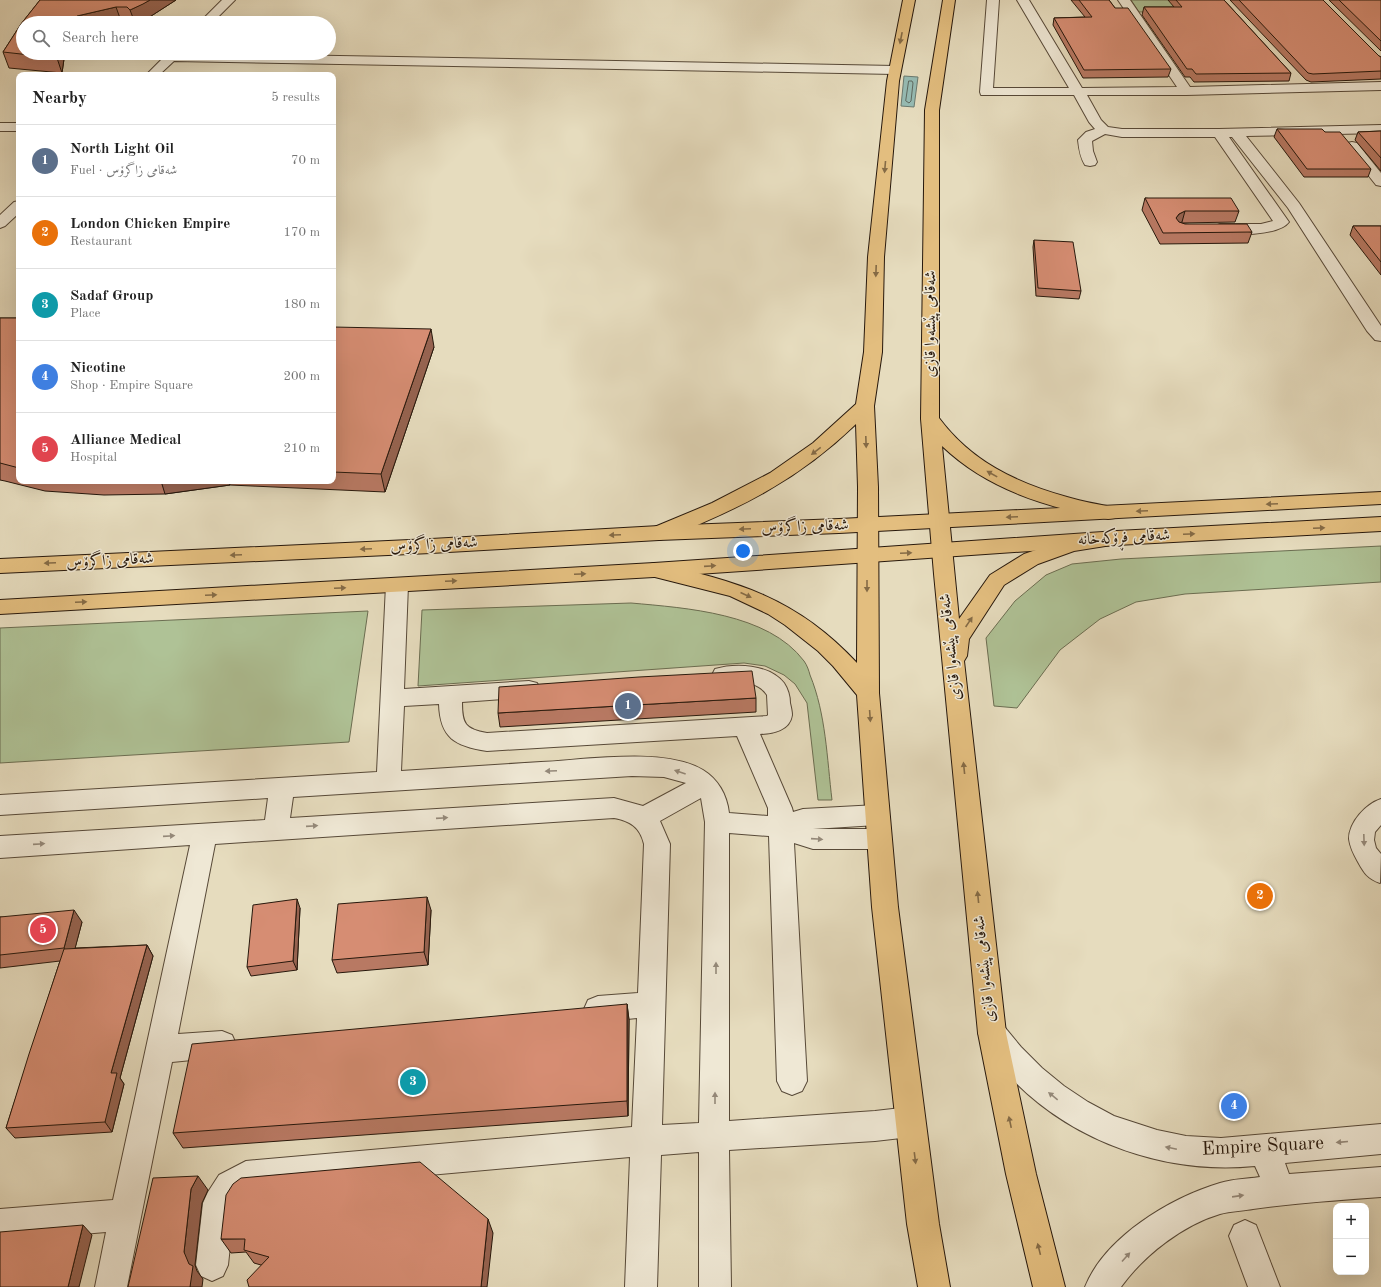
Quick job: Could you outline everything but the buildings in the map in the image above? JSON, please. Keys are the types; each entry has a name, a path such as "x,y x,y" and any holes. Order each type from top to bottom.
{"main road":[{"path":"909,0 895,70 876,257 872,352 865,406 868,487 868,693 878,827 910,1122 923,1224 934,1287"},
{"name":"شەقامی پێشەوا قازی","path":"949,0 932,110 930,419 938,521 992,1033 1021,1174 1049,1287"},
{"path":"659,533 744,496 780,476 812,454 840,431 865,406"},
{"path":"930,419 950,443 965,457 991,474 1021,489 1048,499 1108,513"},
{"name":"شەقامی فڕۆکەخانە","path":"868,524 1381,498"},
{"name":"شەقامی زاگرۆس","path":"0,566 868,524"},
{"name":"شەقامی فڕۆکەخانە","path":"867,556 1117,538 1381,524"},
{"path":"954,671 958,638 997,580 1031,559 1072,545 1117,538"},
{"name":"شەقامی زاگرۆس","path":"0,607 654,570 867,556"},
{"path":"654,570 698,579 738,592 775,608 809,630 855,674 868,693"}],"street":[{"path":"212,16 229,0"},
{"path":"993,0 986,92 1186,92 1381,86"},
{"path":"1023,0 1096,122 1104,130"},
{"path":"1124,0 1186,92"},
{"path":"336,58 895,70"},
{"path":"155,72 168,60"},
{"path":"1293,76 1304,88"},
{"path":"0,126 16,127"},
{"path":"1090,162 1086,151 1085,140 1091,135 1104,130 1122,133 1219,133 1381,129"},
{"path":"1338,130 1381,182"},
{"path":"1236,132 1294,206 1373,327 1381,336"},
{"path":"1205,229 1268,228 1277,226 1281,222 1219,133"},
{"path":"0,223 16,208"},
{"path":"389,780 397,585"},
{"path":"450,694 450,717 456,730 462,735 478,741 503,741 769,725 776,722 780,716 778,694 775,688 763,678 746,674 699,677"},
{"path":"393,698 551,687"},
{"path":"745,726 780,808 792,1080"},
{"path":"604,735 604,768"},
{"path":"499,774 503,741"},
{"path":"0,805 389,780 651,766 680,771 693,777 704,785 712,796 716,809 717,822 714,1137 715,1287"},
{"path":"644,818 704,785"},
{"path":"276,829 282,787"},
{"path":"1,849 205,833 614,808 625,809 644,818 651,825 656,834 657,844 641,1287"},
{"path":"1381,809 1364,829 1362,839 1364,850 1370,861 1381,866"},
{"path":"717,822 780,828 813,839 878,827"},
{"path":"111,1287 205,833"},
{"path":"573,1012 652,1004"},
{"name":"Empire Square","path":"992,1033 1015,1062 1033,1080 1060,1101 1088,1119 1119,1133 1151,1144 1183,1151 1216,1153 1381,1139"},
{"path":"161,1049 248,1041"},
{"path":"212,1265 219,1203 230,1186 246,1176 646,1141 874,1126 910,1122"},
{"path":"1264,1149 1280,1190"},
{"path":"1101,1287 1130,1253 1157,1230 1187,1212 1220,1198 1280,1190 1381,1182"},
{"path":"0,1225 126,1215"},
{"path":"1245,1236 1264,1287"}],"green space":[{"path":"1131,0 1218,0 1228,11 1139,12"},
{"path":"1381,546 1381,582 1185,594 1136,602 1100,619 1060,650 1017,708 994,706 986,638 1015,601 1046,575 1072,564 1121,559"},
{"path":"631,603 676,607 725,616 770,632 788,645 804,661 815,690 823,721 832,800 818,800 807,703 795,684 784,675 765,666 744,663 418,686 422,610"},
{"path":"368,611 349,742 0,763 0,628"}],"water":[{"path":"904,76 918,77 914,107 901,106"}],"place":[{"name":"North Light Oil","path":"628,706"},
{"name":"London Chicken Empire","path":"1260,896"},
{"name":"Alliance Medical","path":"43,930"},
{"name":"Sadaf Group","path":"413,1082"},
{"name":"Nicotine","path":"1234,1106"}]}
